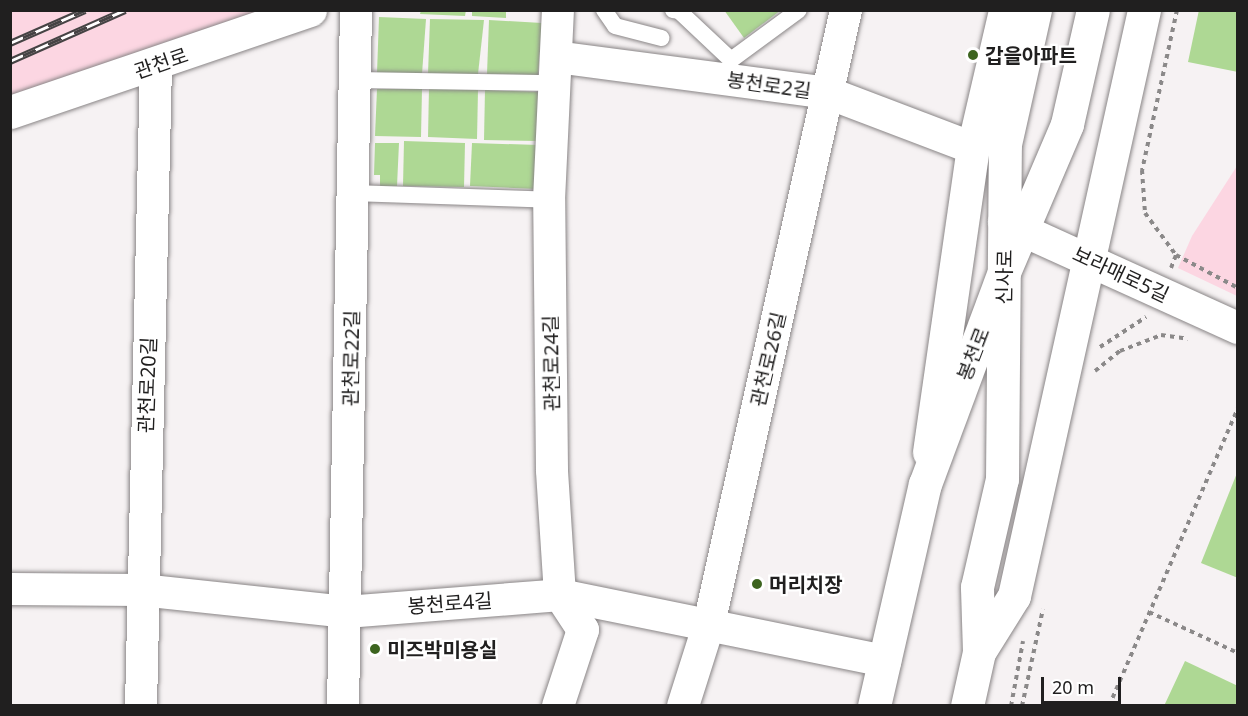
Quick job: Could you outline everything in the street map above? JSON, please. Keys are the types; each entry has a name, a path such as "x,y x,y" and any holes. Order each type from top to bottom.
{"main road":[{"name":"관천로","path":"10,112 156,65 310,10"},
{"path":"925,484 973,148 1005,10"},
{"name":"신사로","path":"1014,226 1005,144 1035,10"},
{"name":"봉천로","path":"874,705 925,484 1004,272 1014,226 1067,124 1093,10"},
{"path":"967,705 979,652 1014,596 1091,261 1144,10"},
{"name":"신사로","path":"979,652 976,587 1002,479 1004,272"}],"street":[{"name":"관천로22길","path":"343,705 356,10"},
{"name":"관천로24길","path":"558,10 549,200 552,470 560,595 583,630 558,705"},
{"name":"관천로26길","path":"683,705 709,624 846,10"},
{"name":"관천로20길","path":"141,705 141,590 156,65"},
{"name":"봉천로2길","path":"555,70 828,93 973,148"},
{"name":"보라매로5길","path":"1014,226 1238,328"},
{"name":"봉천로4길","path":"10,589 141,590 346,612 560,595 885,662"}],"lane":[{"path":"604,10 615,26 662,38"},
{"path":"673,10 679,11 731,60 798,10"},
{"path":"355,80 555,70"},
{"path":"353,193 549,200"}],"path":[{"path":"1178,10 1142,170 1145,213 1176,255 1238,288"},
{"path":"1092,374 1120,351 1161,334 1195,340"},
{"path":"1109,705 1238,408"},
{"path":"1022,705 1044,603"},
{"path":"1149,612 1238,653"}],"shaded area":[{"path":"11,11 267,11 11,102"},
{"path":"1237,166 1237,296 1178,268 1192,236"}],"building":[{"path":"421,10 466,10 465,16 420,14"},
{"path":"472,10 506,10 506,18 472,16"},
{"path":"724,10 781,10 744,38"},
{"path":"1199,10 1238,10 1238,72 1188,62"},
{"path":"379,17 426,19 422,74 377,73"},
{"path":"430,19 484,20 478,74 428,74"},
{"path":"489,20 542,23 538,75 487,74"},
{"path":"429,88 478,90 477,139 428,137"},
{"path":"377,89 422,89 421,137 375,136"},
{"path":"485,90 539,92 538,141 484,140"},
{"path":"404,141 465,143 464,187 403,186"},
{"path":"375,143 399,143 397,186 380,186 380,175 374,175"},
{"path":"472,143 539,145 537,189 470,186"},
{"path":"1238,473 1238,578 1201,563"},
{"path":"1185,661 1238,686 1238,706 1164,706"}],"railway":[{"path":"10,43 85,10"},
{"path":"10,61 125,10"}],"place":[{"name":"갑을아파트","path":"973,55"},
{"name":"머리치장","path":"757,584"},
{"name":"미즈박미용실","path":"375,649"}]}
